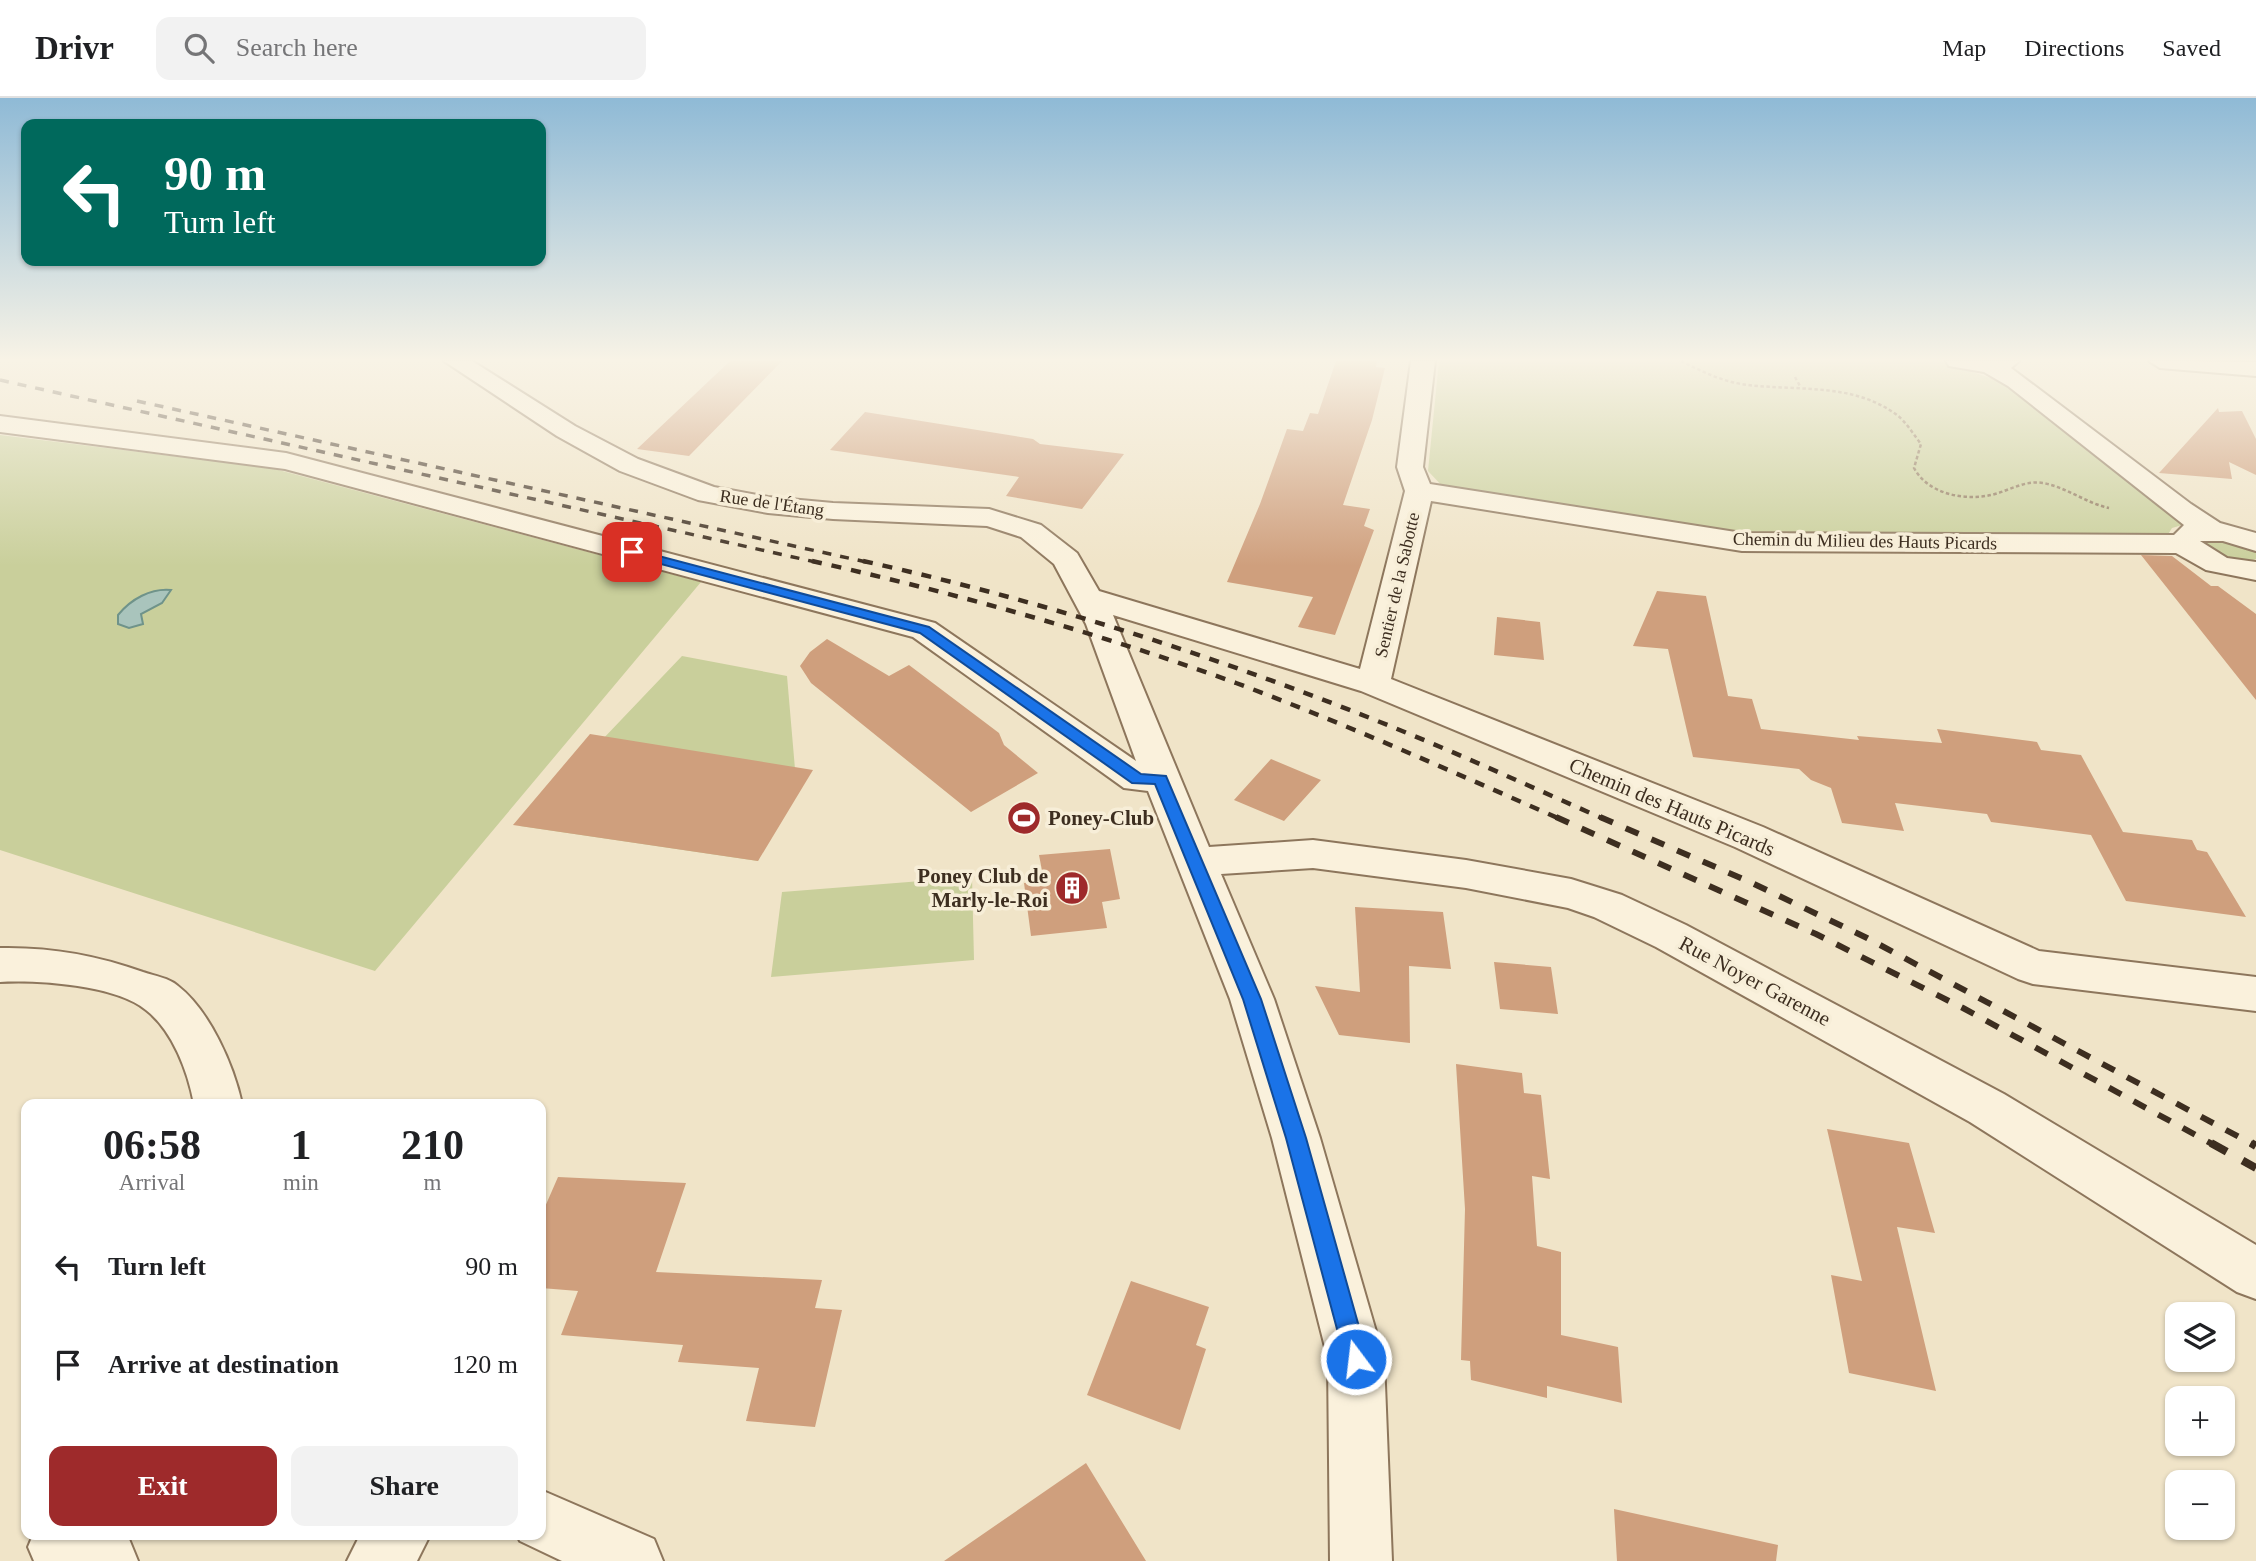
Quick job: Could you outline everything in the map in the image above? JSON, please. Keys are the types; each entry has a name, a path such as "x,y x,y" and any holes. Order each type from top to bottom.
{"street":[{"path":"41,429 286,461 924,630 1138,779 1161,779"},
{"name":"Rue de l'Étang","path":"563,429 629,466 708,494 768,505 833,511 960,515 1009,523 1031,531 1059,552 1089,598 1252,999 1272,1062 1356,1359 1362,1561"},
{"name":"Sentier de la Sabotte","path":"1373,684 1419,491 1410,467 1415,429"},
{"path":"2078,429 2181,510 2224,566 2255,564"},
{"name":"Chemin du Milieu des Hauts Picards","path":"1419,491 1742,542 2163,544 2200,538"},
{"name":"Chemin des Hauts Picards","path":"1089,598 1373,684 1749,837 2032,967 2256,994"},
{"name":"Rue Noyer Garenne","path":"1197,862 1313,854 1466,874 1571,894 1608,906 1683,943 1987,1108 2256,1274"},
{"path":"0,965 31,963 90,970 162,997 200,1049 218,1099"},
{"path":"546,1522 632,1561"},
{"path":"378,1561 395,1540"}],"path":[{"path":"1911,429 1921,444 1914,468 1918,477 1947,492 1984,496 2019,484 2035,482 2061,488 2107,508 2181,510"}],"green space":[{"path":"1432,429 2064,429 2189,523 2172,528 2167,536 1737,534 1446,490 1428,471"},
{"path":"0,435 271,468 701,582 375,971 0,850"},
{"path":"2213,537 2251,548 2256,552 2256,559 2242,561 2222,555 2204,544"},
{"path":"682,656 787,676 795,769 758,861 520,826"},
{"path":"972,877 974,960 771,977 782,892"}],"water":[{"path":"171,590 162,603 141,614 143,624 129,628 118,624 118,615 135,600 156,591"}],"building":[{"path":"658,429 715,429 689,456 637,449"},
{"path":"849,429 972,429 1033,439 1040,444 1124,454 1082,509 1006,496 1019,477 830,450"},
{"path":"1287,429 1369,429 1343,505 1370,509 1364,526 1374,530 1335,635 1298,627 1313,597 1227,582 1260,504"},
{"path":"2199,429 2251,429 2256,439 2256,475 2229,462 2232,479 2159,473"},
{"path":"2141,555 2172,556 2211,586 2218,586 2256,614 2256,700"},
{"path":"1657,591 1706,596 1728,696 1752,699 1761,729 1859,740 1857,736 1942,743 1937,729 2037,742 2041,750 2081,755 2123,832 2192,840 2197,850 2207,852 2246,917 2126,901 2091,835 1991,822 1987,814 1895,803 1904,831 1842,823 1831,788 1811,780 1799,769 1693,757 1668,649 1633,646"},
{"path":"1497,617 1540,622 1544,660 1494,655"},
{"path":"827,639 889,676 909,665 999,733 1004,745 1038,773 971,812 811,683 800,666 810,652"},
{"path":"590,734 813,770 758,861 513,825"},
{"path":"1271,759 1321,780 1284,821 1234,800"},
{"name":"Poney Club de Marly-le-Roi","path":"1110,849 1120,899 1102,902 1107,928 1031,936 1024,883 1044,881 1039,855"},
{"path":"1355,907 1443,912 1451,969 1409,966 1410,1043 1339,1035 1315,986 1360,992"},
{"path":"1494,962 1551,967 1558,1014 1500,1009"},
{"path":"1456,1064 1522,1073 1524,1093 1541,1095 1550,1179 1532,1176 1537,1246 1561,1252 1561,1335 1618,1347 1622,1403 1547,1386 1547,1398 1471,1380 1470,1361 1461,1360 1465,1209"},
{"path":"1827,1129 1909,1143 1935,1233 1897,1227 1936,1391 1849,1373 1831,1275 1862,1281"},
{"path":"558,1177 686,1183 656,1272 822,1280 815,1308 842,1310 815,1427 746,1421 759,1368 678,1362 683,1345 561,1335 578,1291 546,1288 546,1205"},
{"path":"1131,1281 1209,1307 1196,1345 1206,1349 1180,1430 1087,1395"},
{"path":"1086,1463 1146,1561 944,1561"},
{"path":"1614,1509 1778,1545 1776,1561 1617,1561"}],"railway":[{"path":"221,429 820,563"},
{"path":"265,429 871,563"},
{"path":"812,561 1026,615 1132,647 1318,715 1560,819"},
{"path":"863,561 1060,611 1254,674 1408,733 1604,819"},
{"path":"1556,817 1816,934 1963,1008 2214,1145"},
{"path":"1600,817 1750,882 1867,938 2254,1145"},
{"path":"2211,1143 2256,1168"},
{"path":"2251,1143 2256,1146"}],"place":[{"name":"Poney-Club","path":"1024,818"},
{"name":"Poney Club de Marly-le-Roi","path":"1072,888"}],"route":[{"path":"632,552 924,630 1138,779 1161,779 1252,999 1296,1138 1356,1359"}]}
